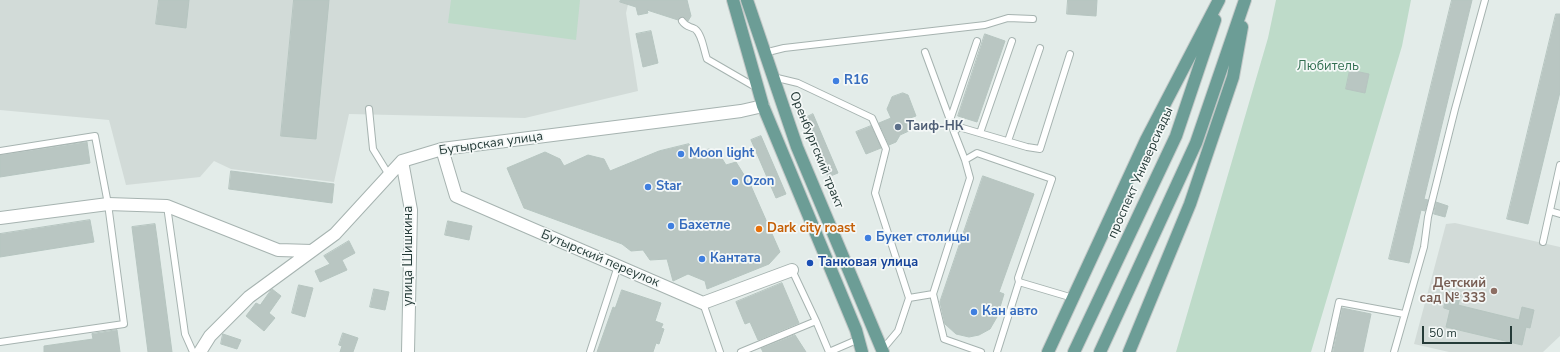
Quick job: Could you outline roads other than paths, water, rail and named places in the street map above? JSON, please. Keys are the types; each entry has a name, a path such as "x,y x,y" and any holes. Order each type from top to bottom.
{"main road":[{"path":"733,0 763,106 859,339 862,352"},
{"name":"Оренбургский тракт","path":"747,0 797,147 883,351"},
{"path":"1048,352 1146,140 1219,0"},
{"name":"проспект Универсиады","path":"1074,352 1176,136 1222,0"},
{"path":"1100,352 1196,143 1246,0"},
{"path":"1129,352 1190,204 1231,84 1246,0"}],"street":[{"name":"Бутырская улица","path":"402,161 442,149 687,118 763,106"},
{"name":"Бутырский переулок","path":"442,149 456,196 704,303"},
{"path":"200,352 210,336 249,297 335,234 402,161"},
{"name":"улица Шишкина","path":"402,161 411,210 408,352"},
{"path":"0,218 108,204 168,206 278,250 312,251"},
{"path":"704,303 792,270"}],"lane":[{"path":"1394,352 1424,247 1428,217 1453,116 1485,0"},
{"path":"764,53 784,48 984,25 1008,18 1033,19"},
{"path":"682,21 686,27 695,30 699,34 707,59 758,89"},
{"path":"950,120 978,41"},
{"path":"980,133 1012,41"},
{"path":"1008,141 1040,48"},
{"path":"925,52 965,160 970,178 934,294 944,339 981,352"},
{"path":"954,132 959,127 1027,147 1040,149 1070,54"},
{"path":"772,76 798,83 872,118 886,149 875,193 909,298 898,331 883,351"},
{"path":"369,108 373,149 389,175"},
{"path":"0,151 95,136 108,204 124,324 0,342"},
{"path":"965,160 977,153 1052,178 1018,278 1019,282 997,352"},
{"path":"1543,242 1560,165"},
{"path":"168,206 185,334 193,352"},
{"path":"1550,211 1560,214"},
{"path":"590,352 618,266"},
{"path":"792,270 816,320 829,352 859,339"},
{"path":"1019,282 1073,298"},
{"path":"909,298 934,294"},
{"path":"1328,352 1339,302 1404,314"},
{"path":"704,303 720,352"},
{"path":"740,352 816,320"}],"place":[{"name":"R16","path":"836,81"},
{"name":"Таиф-НК","path":"898,127"},
{"name":"Moon light","path":"681,154"},
{"name":"Ozon","path":"735,182"},
{"name":"Star","path":"648,187"},
{"name":"Бахетле","path":"671,226"},
{"name":"Dark city roast","path":"759,229"},
{"name":"Букет столицы","path":"868,238"},
{"name":"Кантата","path":"702,259"},
{"name":"Танковая улица","path":"810,263"},
{"name":"Детский сад № 333","path":"1494,291"},
{"name":"Кан авто","path":"974,312"}],"park label":[{"name":"Любитель","path":"1328,67"}]}
